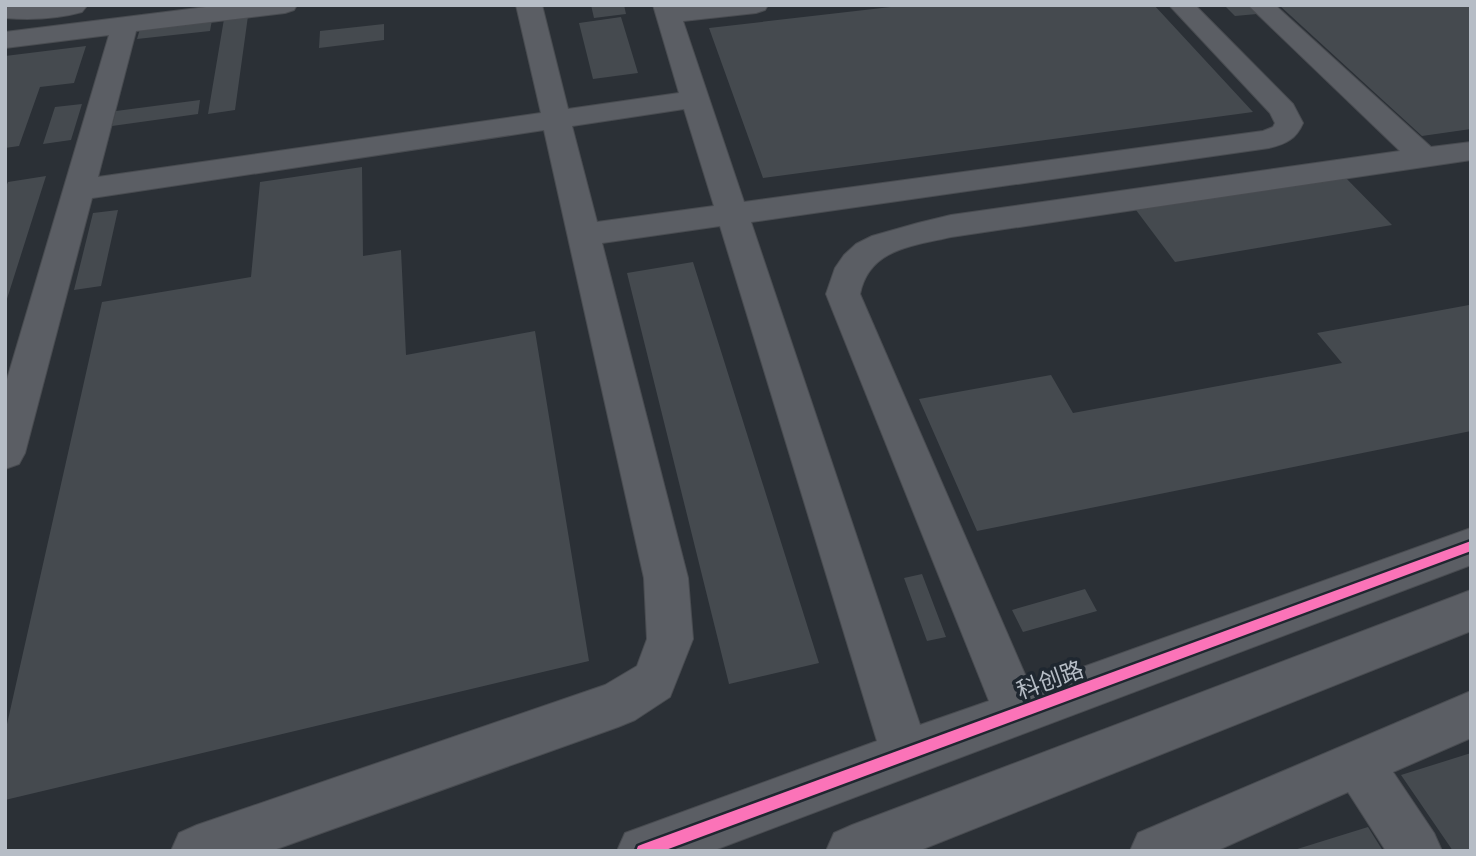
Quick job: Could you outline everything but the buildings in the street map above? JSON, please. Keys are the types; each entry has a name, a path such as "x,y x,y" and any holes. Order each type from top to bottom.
{"street":[{"path":"22,9 85,5"},
{"path":"5,40 285,5"},
{"path":"197,851 618,704 654,681 670,639 666,578 529,5"},
{"path":"756,5 666,10 906,755"},
{"path":"584,235 1269,139 1285,132 1289,123 1283,110 1181,5"},
{"path":"1260,5 1424,157"},
{"path":"5,453 125,25"},
{"path":"79,190 695,99"},
{"path":"1018,714 843,294 844,280 851,267 860,257 876,247 951,226 1471,151"},
{"name":"科创路","path":"643,851 1471,546"},
{"path":"852,851 1471,610"},
{"path":"1156,851 1471,714"},
{"path":"1358,763 1416,851"}],"cycle path":[{"path":"643,851 1471,546"}]}
